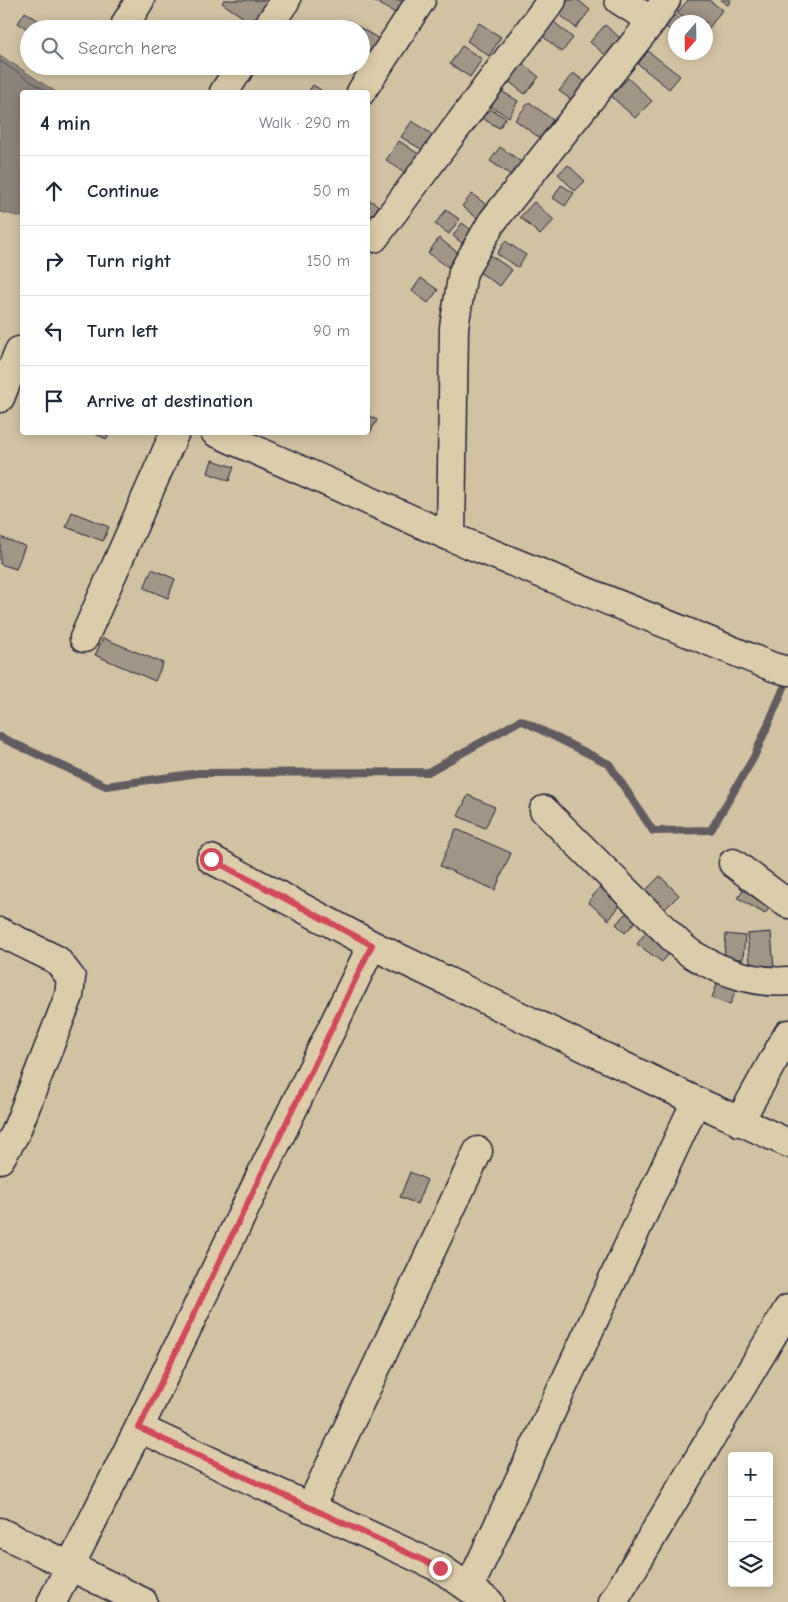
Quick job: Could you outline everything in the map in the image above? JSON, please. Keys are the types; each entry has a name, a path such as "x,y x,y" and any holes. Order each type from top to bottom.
{"street":[{"path":"128,20 140,0"},
{"path":"272,20 286,0"},
{"path":"361,90 421,0"},
{"path":"374,238 552,0"},
{"path":"451,537 454,326 463,272 492,222 659,11 619,0"},
{"path":"225,90 235,75"},
{"path":"0,398 14,349"},
{"path":"84,638 173,435"},
{"path":"222,435 451,537 780,669"},
{"path":"544,810 674,939 694,956 747,977 777,982 788,981"},
{"path":"211,859 372,945 788,1144"},
{"path":"733,863 788,904"},
{"path":"0,932 57,960 71,978 69,996 14,1134 0,1159"},
{"path":"52,1602 139,1428 372,945"},
{"path":"740,1122 788,1034"},
{"path":"139,1428 440,1568 479,1595 696,1101"},
{"path":"310,1508 478,1150"},
{"path":"613,1602 788,1309"},
{"path":"0,1532 143,1602"}],"water":[{"path":"0,55 20,68 20,75 30,75 53,90 20,90 20,217 0,212"}],"building":[{"path":"224,0 273,0 260,20 247,20 222,3"},
{"path":"373,0 410,0 400,16"},
{"path":"568,0 578,0 590,10 576,28 558,13"},
{"path":"688,0 709,0 722,10 713,22 713,15 680,15 677,13"},
{"path":"720,0 731,0 728,5"},
{"path":"25,12 38,20 20,20 20,24 18,23"},
{"path":"553,21 573,38 562,52 541,35"},
{"path":"668,21 668,29 664,26"},
{"path":"479,23 501,37 489,56 467,41"},
{"path":"605,25 625,42 610,59 590,42"},
{"path":"370,34 381,40 370,57"},
{"path":"462,46 482,59 470,77 450,64"},
{"path":"648,51 680,76 669,89 638,64"},
{"path":"522,63 539,77 525,94 508,81"},
{"path":"573,73 587,83 573,101 559,91"},
{"path":"628,78 652,101 635,118 611,96"},
{"path":"313,85 321,90 309,90"},
{"path":"498,89 518,101 509,117 488,105"},
{"path":"529,102 553,120 540,138 515,120"},
{"path":"488,108 506,118 499,128 482,118"},
{"path":"412,121 436,137 426,152 401,137"},
{"path":"399,141 423,157 410,176 386,160"},
{"path":"500,147 523,163 514,177 490,161"},
{"path":"568,165 585,181 575,191 558,174"},
{"path":"561,185 574,193 565,206 553,198"},
{"path":"472,194 492,209 482,222 462,206"},
{"path":"370,200 379,206 370,221"},
{"path":"534,202 554,220 540,235 520,217"},
{"path":"446,210 459,219 449,234 435,224"},
{"path":"462,223 477,234 467,247 453,236"},
{"path":"439,238 458,253 448,267 428,253"},
{"path":"505,241 526,255 518,267 497,254"},
{"path":"490,255 512,270 500,286 479,272"},
{"path":"421,278 438,290 428,303 412,291"},
{"path":"370,416 377,420 370,433"},
{"path":"97,435 108,435 107,439"},
{"path":"212,460 234,467 229,481 208,473"},
{"path":"72,512 109,527 103,541 66,527"},
{"path":"0,537 25,546 16,569 0,564"},
{"path":"152,569 175,579 168,598 144,588"},
{"path":"103,638 163,663 155,681 95,655"},
{"path":"468,795 495,807 485,828 458,816"},
{"path":"456,829 511,853 495,890 440,866"},
{"path":"660,876 679,895 658,916 639,897"},
{"path":"746,884 774,900 765,914 738,898"},
{"path":"600,887 621,904 609,920 588,902"},
{"path":"629,911 638,919 625,933 616,924"},
{"path":"649,928 674,947 662,962 637,944"},
{"path":"771,932 774,970 751,972 747,934"},
{"path":"726,934 745,936 743,959 724,958"},
{"path":"720,975 739,982 730,1005 712,998"},
{"path":"410,1172 427,1180 417,1204 400,1197"}],"waterway":[{"path":"0,737 106,786 199,773 428,772 521,720 609,764 653,831 711,830 754,757 788,678"}],"route":[{"path":"211,859 372,945 139,1428 440,1568"}]}
